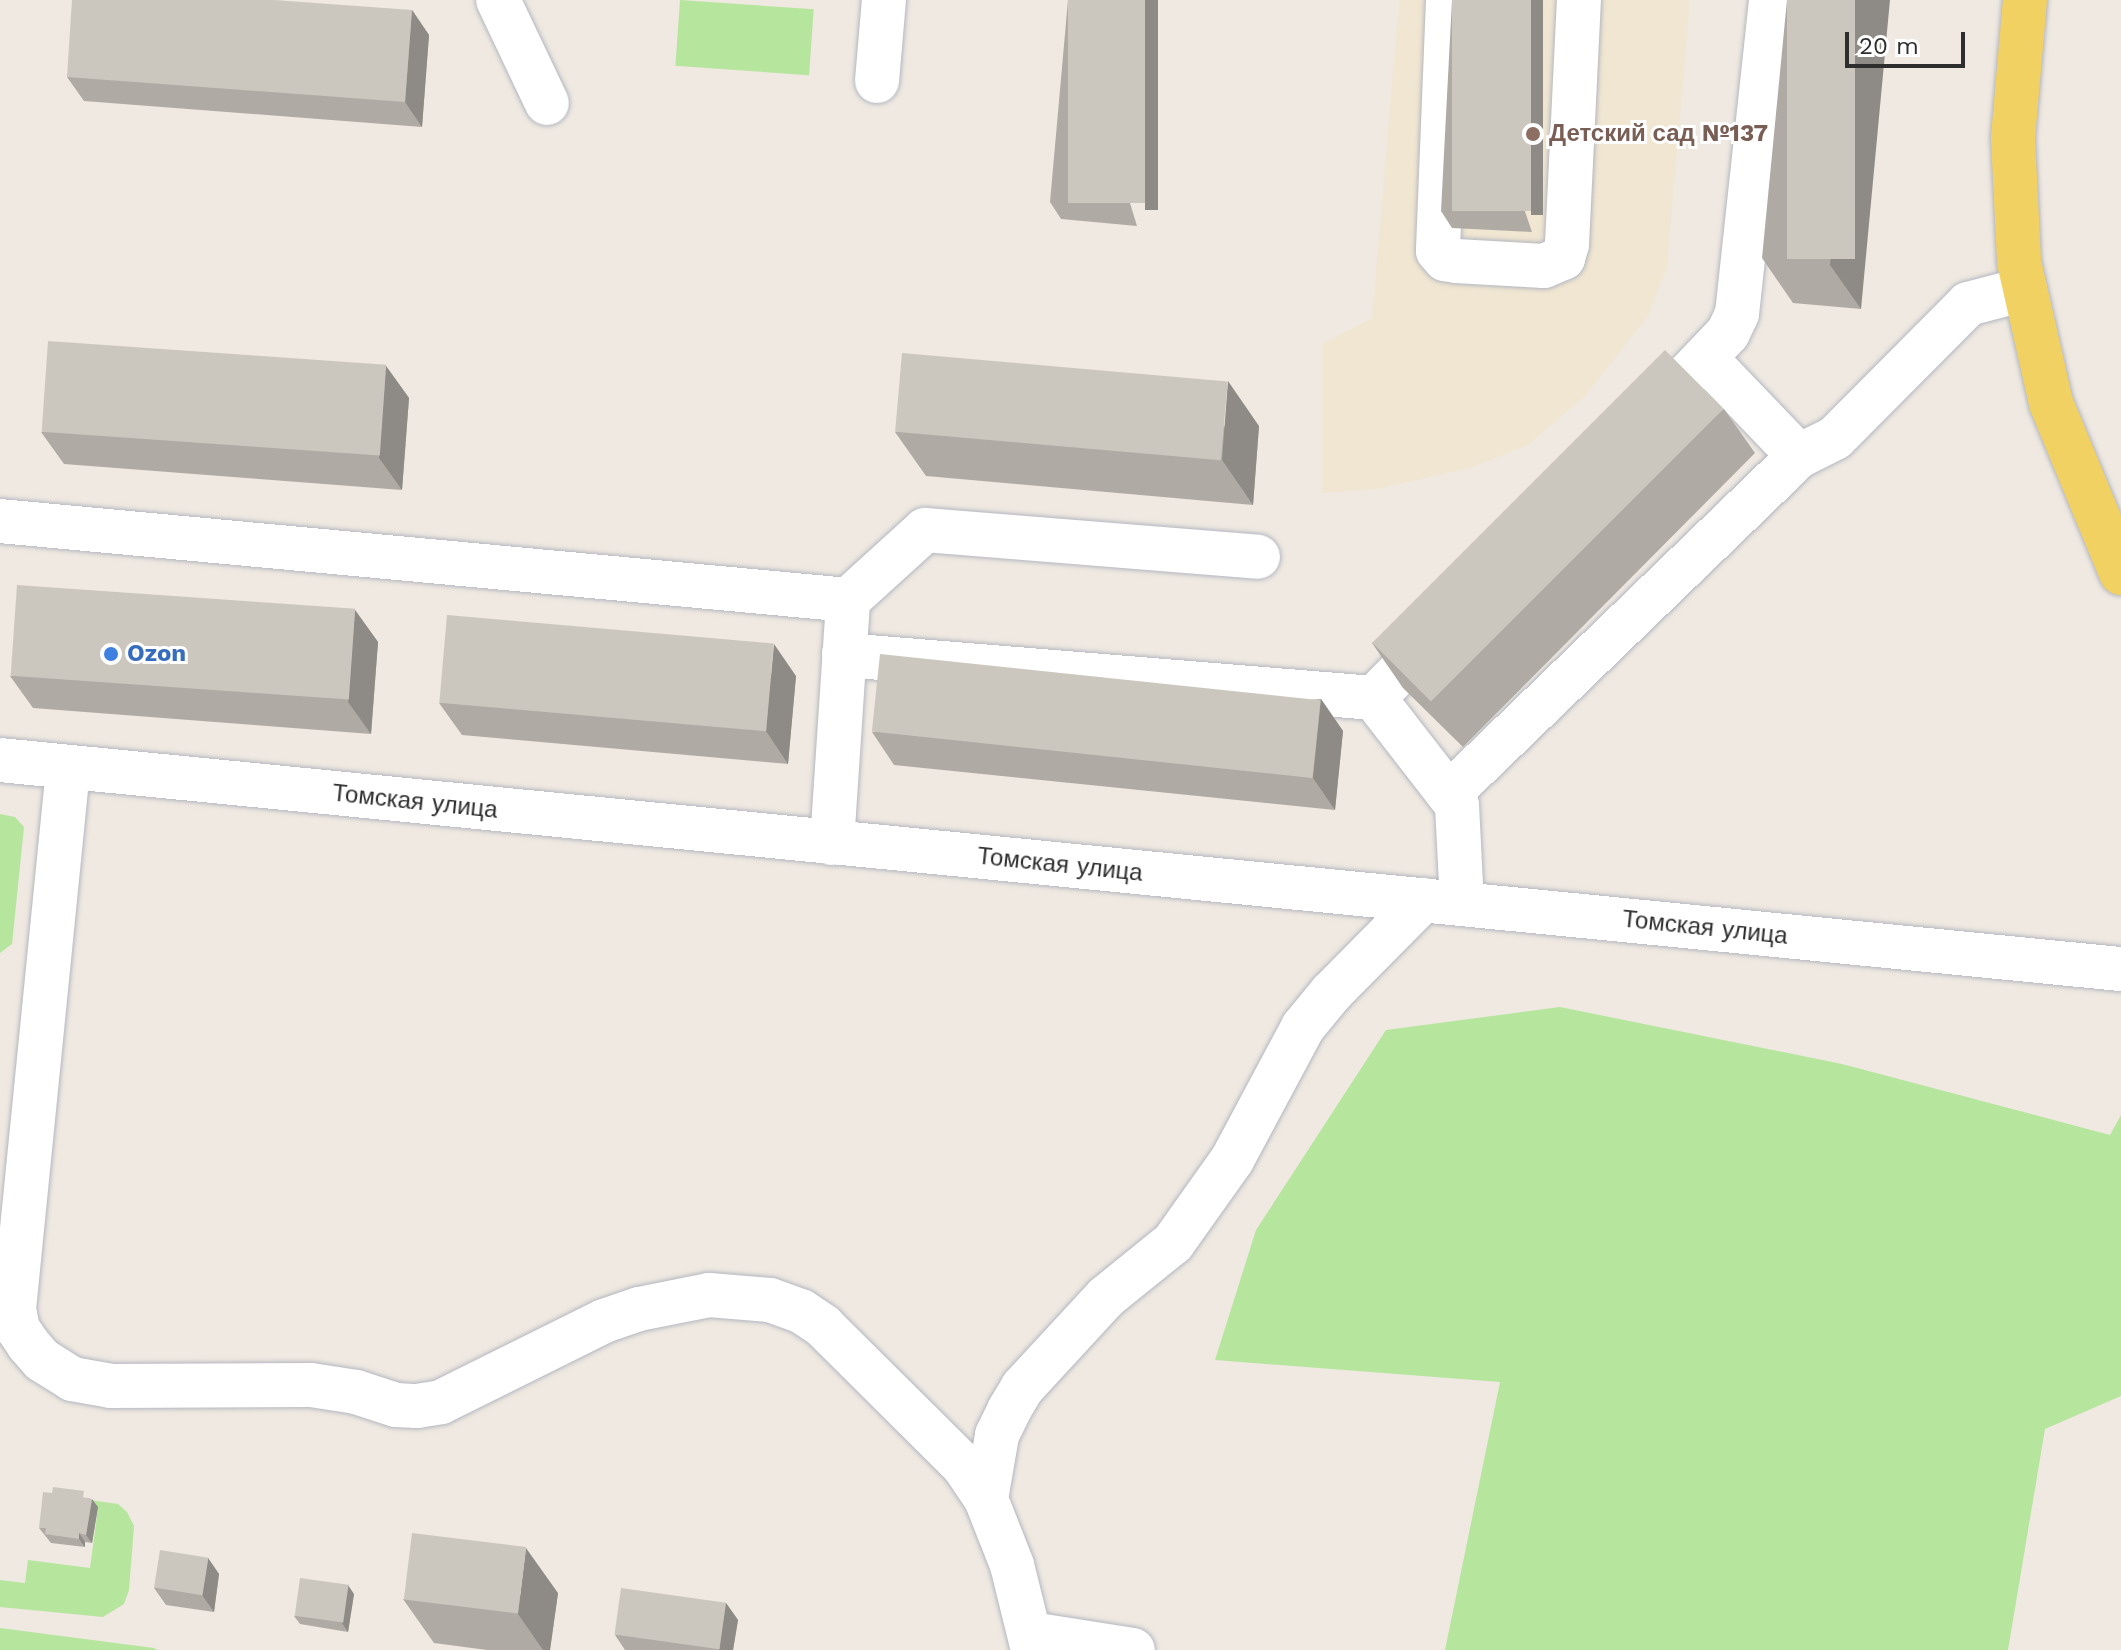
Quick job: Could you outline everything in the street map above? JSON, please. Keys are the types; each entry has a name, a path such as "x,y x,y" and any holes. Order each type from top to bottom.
{"main road":[{"path":"2025,0 2013,138 2019,262 2051,403 2121,573"}],"street":[{"path":"498,0 547,103"},
{"path":"877,81 884,0"},
{"path":"1448,0 1438,251 1445,259 1456,261 1544,266 1563,258 1567,244 1579,0"},
{"path":"1617,449 1728,333 1737,314 1771,0"},
{"path":"1450,793 1799,456 1835,438 1968,304 2025,289"},
{"path":"1705,358 1799,456"},
{"path":"0,521 848,600"},
{"path":"832,843 848,600 925,530 1258,557"},
{"path":"1374,698 1463,607"},
{"path":"844,655 1374,698 1450,793 1460,820 1442,902 1331,993 1303,1027 1232,1160 1173,1243 1106,1297 1022,1388 997,1435 986,1499"},
{"name":"Томская улица","path":"0,760 2121,969"},
{"path":"68,769 7,1308 28,1344 42,1360 72,1379 110,1386 311,1385 356,1392 396,1405 417,1406 441,1402 604,1321 639,1309 709,1295 770,1300 801,1311 823,1326 963,1465 986,1499 1012,1565 1032,1642 1133,1650"}],"shaded area":[{"name":"Детский сад №137","path":"1399,0 1690,0 1667,267 1648,316 1585,396 1528,445 1470,468 1377,489 1322,493 1322,344 1372,318"}],"green space":[{"path":"680,0 814,9 809,75 675,66"},
{"path":"0,814 15,817 24,827 12,944 0,953"},
{"path":"1560,1007 1842,1064 2110,1135 2121,1115 2121,1396 2045,1429 2008,1650 1445,1650 1500,1382 1215,1360 1256,1230 1386,1030"},
{"path":"90,1500 118,1504 127,1512 134,1526 129,1590 124,1604 103,1617 0,1607 0,1580 25,1583 28,1560 90,1568 98,1508"},
{"path":"0,1628 154,1648 157,1650 0,1650"}],"building":[{"path":"72,0 274,0 412,10 405,102 67,77"},
{"path":"1068,0 1145,0 1145,203 1068,203"},
{"path":"1452,0 1531,0 1531,211 1452,211"},
{"path":"1787,0 1855,0 1855,259 1787,259"},
{"path":"48,341 386,365 380,455 42,432"},
{"path":"1665,350 1724,409 1431,701 1372,643"},
{"path":"902,353 1228,381 1221,460 895,432"},
{"path":"17,585 355,609 349,699 11,676"},
{"path":"447,615 774,644 766,731 439,703"},
{"path":"880,654 1321,700 1312,778 872,732"},
{"path":"53,1487 84,1491 83,1497 92,1499 86,1535 79,1533 79,1539 45,1534 46,1528 39,1528 43,1492 52,1493"},
{"path":"412,1533 526,1547 518,1614 404,1600"},
{"path":"160,1550 208,1558 202,1595 154,1588"},
{"path":"300,1578 349,1585 343,1622 295,1616"},
{"path":"621,1588 726,1603 719,1649 614,1635"}],"place":[{"name":"Детский сад №137","path":"1533,134"},
{"name":"Ozon","path":"111,654"}]}
